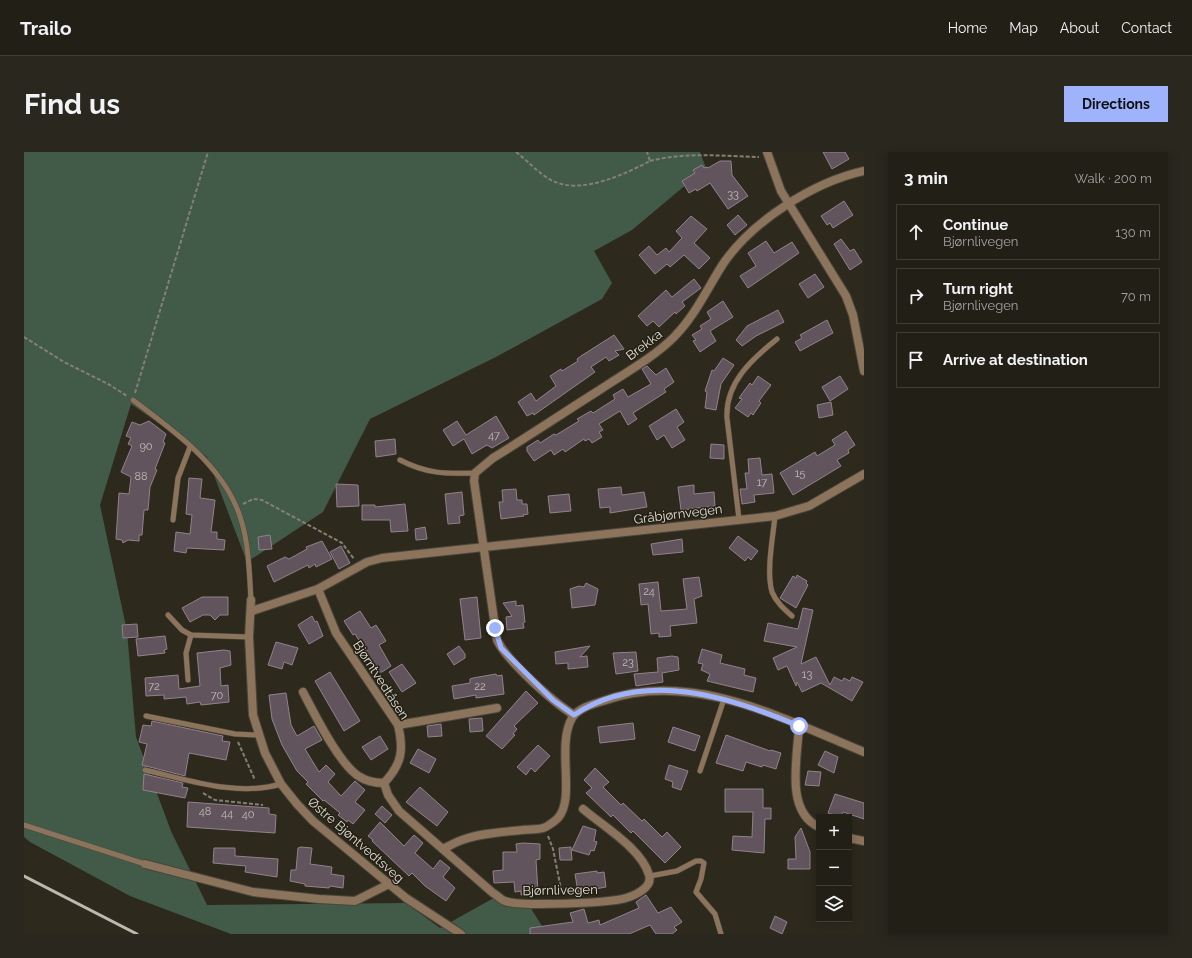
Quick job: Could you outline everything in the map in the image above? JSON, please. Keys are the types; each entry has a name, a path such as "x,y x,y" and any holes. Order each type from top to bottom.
{"street":[{"path":"768,155 781,191 846,296 853,315 864,371"},
{"name":"Brekka","path":"475,473 493,458 533,434 659,349 674,337 686,323 723,264 742,240 789,204 820,186 846,175 864,171"},
{"path":"475,473 474,481 495,628 501,648 553,700 574,715"},
{"name":"Gråbjørnvegen","path":"484,548 774,516 809,506 864,474"},
{"path":"252,611 318,589 367,562 382,558 484,548"},
{"name":"Bjørntvedtåsen","path":"318,589 336,633 398,725 402,739 402,752 394,773 384,783"},
{"name":"Østre Bjøntvedtsveg","path":"251,600 252,611 249,636 252,702 258,734 270,765 281,784 313,821 389,884 430,915 461,934"},
{"path":"303,692 328,738 344,762 358,777 372,782 384,783 388,796 399,812 443,849 463,839 508,831 544,828 558,817 565,802 564,743 567,727 574,715 586,706 617,696 656,690 690,691 763,710 864,752"},
{"path":"398,725 497,708"},
{"path":"799,726 795,793 801,812 812,824 816,826"},
{"path":"583,810 632,850 643,861 650,876"},
{"path":"852,839 864,841"},
{"name":"Bjørnlivegen","path":"443,849 493,893 506,902 537,904 625,899 641,892 648,885 650,876"},
{"path":"145,864 253,892 319,899 355,901 389,884"}],"lane":[{"path":"739,519 727,418 728,404 734,387 745,368 754,357 777,340"},
{"path":"133,400 190,447 212,468 223,482 237,507 247,548 251,600"},
{"path":"173,520 178,478 190,447"},
{"path":"400,460 418,470 475,473"},
{"path":"774,516 771,543 772,591 779,604 792,616"},
{"path":"168,615 179,627 191,635 249,636"},
{"path":"188,680 186,653 191,635"},
{"path":"700,771 724,699"},
{"path":"146,716 234,734 258,734"},
{"path":"145,770 223,787 257,788 281,784"},
{"path":"24,825 145,864"},
{"path":"650,876 677,871 696,861 701,861 704,863 701,879 696,892 715,914 721,934"}],"path":[{"path":"24,337 64,362 110,385 133,400 208,152"},
{"path":"516,152 552,181 569,186 623,175 650,161 661,158 680,156 768,155"},
{"path":"647,152 650,161"},
{"path":"237,507 253,499 262,500 342,543 350,552 359,567"},
{"path":"234,734 257,788"},
{"path":"194,781 200,791 215,800 263,805"},
{"path":"552,844 561,888"}],"green space":[{"path":"24,152 700,152 706,168 632,230 594,251 612,283 602,299 496,357 370,419 323,512 247,562 207,457 131,404 100,505 127,631 136,737 171,831 207,905 406,903 440,928 499,895 530,907 547,934 231,934 130,896 30,842 24,837"}],"building":[{"path":"823,152 845,152 849,159 832,169"},
{"path":"720,161 731,161 732,175 748,196 728,209 710,183 697,191 696,189 689,193 682,181 695,173 693,170 702,165 704,168 708,168"},
{"path":"844,201 853,215 833,228 830,223 827,225 821,216"},
{"path":"738,215 747,225 735,235 727,225"},
{"path":"691,216 707,229 694,243 710,258 699,269 684,255 670,267 667,264 655,274 639,255 649,246 657,255 666,248 669,252 682,238 676,231"},
{"path":"841,239 850,251 854,249 862,262 850,270 834,244"},
{"path":"766,241 774,253 792,242 799,253 748,288 740,276 756,266 748,253"},
{"path":"815,274 824,287 808,298 799,284"},
{"path":"694,279 701,288 682,302 685,306 676,314 675,312 659,327 653,321 647,326 638,316 666,290 672,297"},
{"path":"723,301 733,317 710,331 716,341 700,352 693,341 696,340 692,335 702,329 700,326 711,319 707,312"},
{"path":"778,310 784,322 756,336 742,346 736,340 747,326"},
{"path":"827,320 833,333 800,351 795,342 802,338 800,335"},
{"path":"614,335 624,349 615,351 619,355 609,361 606,357 591,367 595,372 534,415 533,413 527,416 518,402 531,393 536,401 556,386 550,376 561,369 562,371 578,361 577,359 581,356"},
{"path":"723,358 734,365 721,384 716,410 705,408 707,392 705,391 712,370 714,371"},
{"path":"647,366 656,375 666,368 674,382 664,389 666,392 633,413 637,419 628,425 620,411 599,424 603,430 599,432 602,437 592,443 589,439 585,441 584,439 565,452 563,449 554,455 551,450 534,461 527,451 527,447 538,440 540,443 554,434 556,435 579,421 577,419 591,411 593,413 615,399 613,395 623,389 628,397 651,384 642,369"},
{"path":"758,376 771,385 759,401 761,403 753,415 751,413 748,417 735,408 742,399 739,398 744,391 750,383 752,385"},
{"path":"840,376 848,389 830,401 822,387"},
{"path":"831,402 833,415 819,418 817,405"},
{"path":"676,409 684,422 677,427 685,440 672,448 664,435 657,440 649,426"},
{"path":"496,416 509,438 492,448 487,445 472,454 464,439 453,446 443,430 457,421 466,435"},
{"path":"149,421 166,434 163,442 165,443 150,487 148,510 144,510 142,535 139,535 139,541 128,540 123,543 122,540 116,539 119,493 129,494 131,477 121,472 132,446 128,444 131,438 126,436 132,422 140,425"},
{"path":"846,431 855,445 848,450 849,453 837,460 841,466 793,495 780,473 815,452 817,456 835,445 832,440"},
{"path":"395,439 396,454 376,457 375,441"},
{"path":"711,444 724,445 724,459 710,458"},
{"path":"760,458 762,475 772,474 774,493 754,495 755,502 742,504 740,489 747,489 745,473 749,473 748,459"},
{"path":"189,478 202,479 200,498 215,500 211,532 217,532 217,539 225,540 224,550 187,548 186,553 174,551 176,532 190,534 192,515 186,514"},
{"path":"336,484 358,485 359,506 337,507"},
{"path":"694,485 694,494 714,492 715,506 681,510 678,487"},
{"path":"621,487 622,495 644,492 647,507 610,513 610,507 600,508 598,489"},
{"path":"516,489 517,500 522,500 522,504 527,504 528,514 523,515 524,516 501,519 499,502 503,502 502,490"},
{"path":"462,492 464,515 459,516 460,523 448,524 445,494"},
{"path":"569,494 571,511 550,513 548,496"},
{"path":"405,504 408,531 391,532 390,520 362,520 362,505 375,505 375,507"},
{"path":"425,527 427,539 416,540 415,529"},
{"path":"270,535 272,549 259,550 258,537"},
{"path":"738,536 758,551 751,560 748,557 745,561 729,548"},
{"path":"682,539 683,552 653,555 651,544"},
{"path":"322,541 332,559 316,567 315,564 309,568 308,565 274,582 267,566 285,557 289,559 307,549 306,547"},
{"path":"341,546 350,563 339,569 330,552"},
{"path":"797,575 807,581 806,583 808,585 796,608 780,598 793,576 796,578"},
{"path":"699,577 702,596 694,599 697,623 670,626 671,636 659,637 659,633 651,634 648,604 641,605 639,584 658,582 661,611 687,609 683,579"},
{"path":"586,583 598,589 595,605 572,608 570,589 579,586 584,587"},
{"path":"202,597 228,597 228,615 220,615 215,620 210,615 203,615 190,622 182,608"},
{"path":"477,597 481,638 465,640 460,599"},
{"path":"516,601 516,606 523,605 525,622 523,623 524,628 507,630 506,617 512,616 503,603"},
{"path":"803,608 813,610 801,664 816,657 830,685 834,677 842,681 844,678 850,681 852,677 863,682 852,701 821,683 802,692 797,682 796,686 787,666 778,670 773,658 797,647 764,641 768,623 798,629"},
{"path":"360,611 371,628 376,625 386,641 379,645 391,666 382,672 379,672 355,634 353,635 344,621"},
{"path":"312,616 315,622 317,621 323,636 309,644 298,625"},
{"path":"137,624 138,637 123,638 122,625"},
{"path":"165,636 167,649 164,650 165,653 138,656 136,639"},
{"path":"276,642 298,648 292,665 284,662 282,669 268,665"},
{"path":"459,646 465,654 465,658 454,665 447,654"},
{"path":"590,646 580,657 587,656 588,667 568,669 568,663 556,664 555,652"},
{"path":"702,649 722,655 720,663 745,669 744,675 756,678 753,692 707,681 710,674 701,670 703,664 698,663"},
{"path":"224,650 230,651 231,665 220,668 221,686 228,685 229,702 201,705 200,702 187,704 186,697 164,699 164,695 146,696 145,678 178,675 179,689 200,686 197,653"},
{"path":"636,652 638,671 616,674 613,653"},
{"path":"672,656 678,657 679,670 662,673 663,682 636,686 634,674 658,672 657,658"},
{"path":"402,664 416,683 402,692 389,672"},
{"path":"330,672 360,721 344,731 315,681"},
{"path":"496,674 497,676 502,675 504,694 476,698 476,695 454,699 452,686 470,683 470,679 473,678"},
{"path":"526,691 538,703 514,726 517,729 513,734 515,735 502,749 486,736"},
{"path":"286,693 291,725 297,736 314,726 322,740 305,749 319,772 326,765 335,774 328,782 341,796 355,781 365,790 355,802 365,810 353,824 348,820 347,822 338,815 340,813 324,800 323,801 306,784 308,782 297,771 282,745 272,719 269,695"},
{"path":"482,718 483,731 470,732 469,719"},
{"path":"152,721 223,736 222,741 230,742 226,760 189,753 185,776 142,765 147,744 139,742 143,725 151,726"},
{"path":"633,723 635,739 600,743 598,727"},
{"path":"441,724 442,736 428,737 427,726"},
{"path":"673,727 700,736 695,751 668,742"},
{"path":"726,735 770,751 781,753 776,769 763,765 762,767 746,762 743,771 716,763"},
{"path":"380,736 388,749 371,760 362,747"},
{"path":"538,745 550,756 535,772 531,768 526,775 517,767"},
{"path":"418,749 436,759 429,773 410,763"},
{"path":"825,751 838,757 834,773 818,765"},
{"path":"669,765 688,771 681,790 672,787 673,782 665,779"},
{"path":"595,768 609,782 603,787 621,805 623,803 642,821 644,819 662,837 667,832 681,847 665,863 633,831 631,833 613,815 611,817 586,793 592,788 584,780"},
{"path":"808,771 821,772 819,786 805,785"},
{"path":"144,774 183,783 182,787 188,788 185,798 143,790"},
{"path":"420,787 448,812 437,826 406,802"},
{"path":"725,789 763,789 763,808 771,808 771,819 765,819 764,853 732,850 733,836 752,837 753,812 725,812"},
{"path":"835,794 864,803 864,819 843,812 842,814 828,813"},
{"path":"188,802 269,808 269,814 276,815 275,833 187,827"},
{"path":"382,806 392,815 385,823 375,814"},
{"path":"380,822 404,846 414,835 423,843 415,853 433,869 440,860 450,868 443,877 455,888 446,901 425,886 412,873 409,876 372,841 373,840 368,836"},
{"path":"583,826 596,830 594,841 597,842 594,851 591,850 589,855 572,850"},
{"path":"801,828 810,852 810,869 788,869 788,859 796,859 795,837"},
{"path":"516,844 540,844 540,859 536,860 538,891 531,891 531,894 521,895 521,891 515,892 514,882 494,883 493,871 503,870 503,852 517,852"},
{"path":"571,847 572,860 560,860 559,848"},
{"path":"214,848 235,848 235,856 278,859 277,877 245,872 246,866 213,863"},
{"path":"298,848 312,848 310,864 332,867 331,874 344,876 343,888 330,886 329,888 305,886 305,884 290,881 291,870 296,870"},
{"path":"597,871 597,873 604,872 606,887 578,892 575,874"},
{"path":"646,895 658,913 671,907 682,922 674,927 677,930 672,934 656,934 650,925 629,934 530,934 530,928 573,922 570,913 584,909 588,923 599,920 600,925 639,908 636,902"},
{"path":"775,916 787,922 782,934 770,928"}],"railway":[{"path":"24,876 137,934"}],"route":[{"path":"495,628 497,640 501,648 553,700 574,715 586,706 617,696 656,690 690,691 763,710 799,726"}]}
